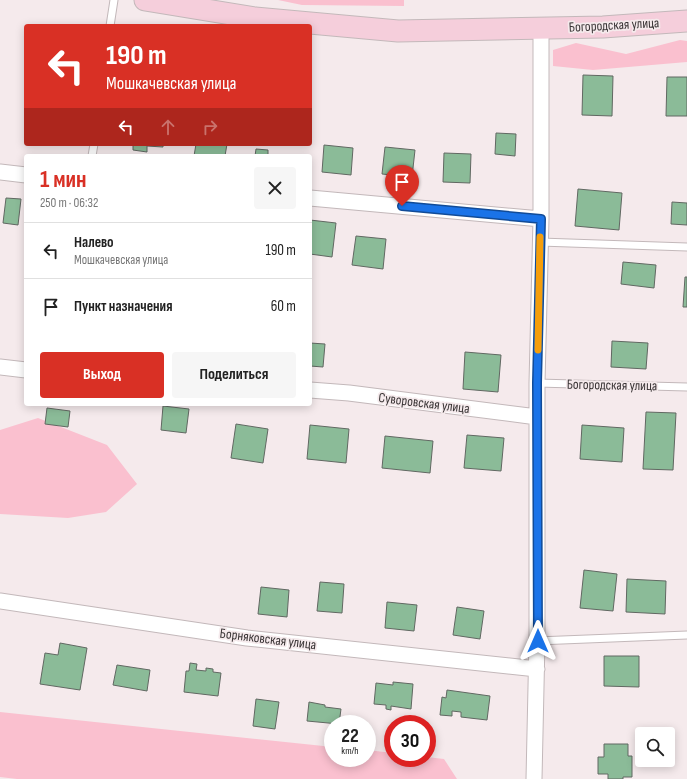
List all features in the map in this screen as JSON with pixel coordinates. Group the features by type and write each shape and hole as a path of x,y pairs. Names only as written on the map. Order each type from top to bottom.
{"street":[{"name":"Богородская улица","path":"145,0 255,18 398,31 603,27 687,21"},
{"path":"534,779 538,641 537,383 541,219 541,28"},
{"path":"0,172 24,175"},
{"path":"312,198 541,219"},
{"path":"0,366 24,370"},
{"name":"Суворовская улица","path":"312,390 349,393 537,417"},
{"name":"Борняковская улица","path":"0,601 248,638 537,669"}],"lane":[{"path":"110,24 114,0"},
{"path":"540,242 687,247"},
{"name":"Богородская улица","path":"537,383 687,387"},
{"path":"538,641 687,635"}],"shaded area":[{"path":"278,0 404,0 404,6 302,5"},
{"path":"680,40 687,41 687,62 593,70 553,66 553,50 576,43 626,54"},
{"path":"38,418 107,445 137,484 106,512 68,518 0,514 0,430"},
{"path":"0,712 324,746 324,767 376,767 376,751 384,752 384,767 436,767 436,758 444,759 457,779 17,779 0,777"}],"building":[{"path":"583,75 613,76 612,116 582,115"},
{"path":"667,77 687,77 687,116 666,116"},
{"path":"496,133 516,134 515,156 495,154"},
{"path":"324,145 353,148 351,175 322,172"},
{"path":"133,146 147,146 147,152 133,150"},
{"path":"196,146 227,146 225,154 194,154"},
{"path":"385,147 415,150 412,177 382,174"},
{"path":"256,149 268,150 268,154 255,154"},
{"path":"444,153 471,154 470,183 443,182"},
{"path":"578,189 622,193 619,230 575,226"},
{"path":"6,198 21,199 18,225 3,223"},
{"path":"672,202 687,203 687,225 671,224"},
{"path":"312,220 336,223 332,257 312,254"},
{"path":"356,236 386,239 383,269 352,265"},
{"path":"623,262 656,265 654,288 621,284"},
{"path":"685,277 687,277 687,307 683,307"},
{"path":"612,341 648,343 646,369 611,367"},
{"path":"312,343 325,344 323,367 312,366"},
{"path":"465,352 501,355 498,392 463,389"},
{"path":"163,406 189,409 186,433 161,430"},
{"path":"47,408 70,411 68,427 45,424"},
{"path":"646,412 676,413 673,470 643,469"},
{"path":"236,424 268,429 263,463 231,458"},
{"path":"310,425 349,429 346,463 307,459"},
{"path":"582,425 624,428 622,462 580,459"},
{"path":"467,435 504,438 501,471 464,468"},
{"path":"385,436 433,441 430,473 382,468"},
{"path":"584,570 617,574 613,611 580,608"},
{"path":"627,579 666,581 665,614 626,612"},
{"path":"320,582 344,584 342,613 317,611"},
{"path":"261,587 289,590 287,617 258,614"},
{"path":"387,602 417,605 414,631 385,628"},
{"path":"457,607 484,611 480,639 453,635"},
{"path":"60,643 87,648 80,690 40,684 45,653 58,655"},
{"path":"604,656 639,656 639,687 604,686"},
{"path":"190,663 197,664 196,670 206,671 206,668 213,669 213,672 221,673 218,696 184,692 186,671 189,671"},
{"path":"117,665 150,670 147,691 113,685"},
{"path":"393,682 413,684 411,709 391,706 391,710 386,709 386,705 374,704 376,683 393,685"},
{"path":"447,690 490,696 487,720 461,717 461,712 452,711 452,716 440,715 442,697 446,698"},
{"path":"256,699 279,702 275,729 253,726"},
{"path":"309,702 325,705 325,707 341,709 340,715 324,715 324,723 307,721"},
{"path":"604,744 628,744 628,756 632,756 632,777 623,777 623,779 608,779 608,774 598,774 598,757 604,757"}],"slow traffic":[{"path":"538,350 540,237"}],"route":[{"path":"402,206 541,219 537,383 538,641"}]}
